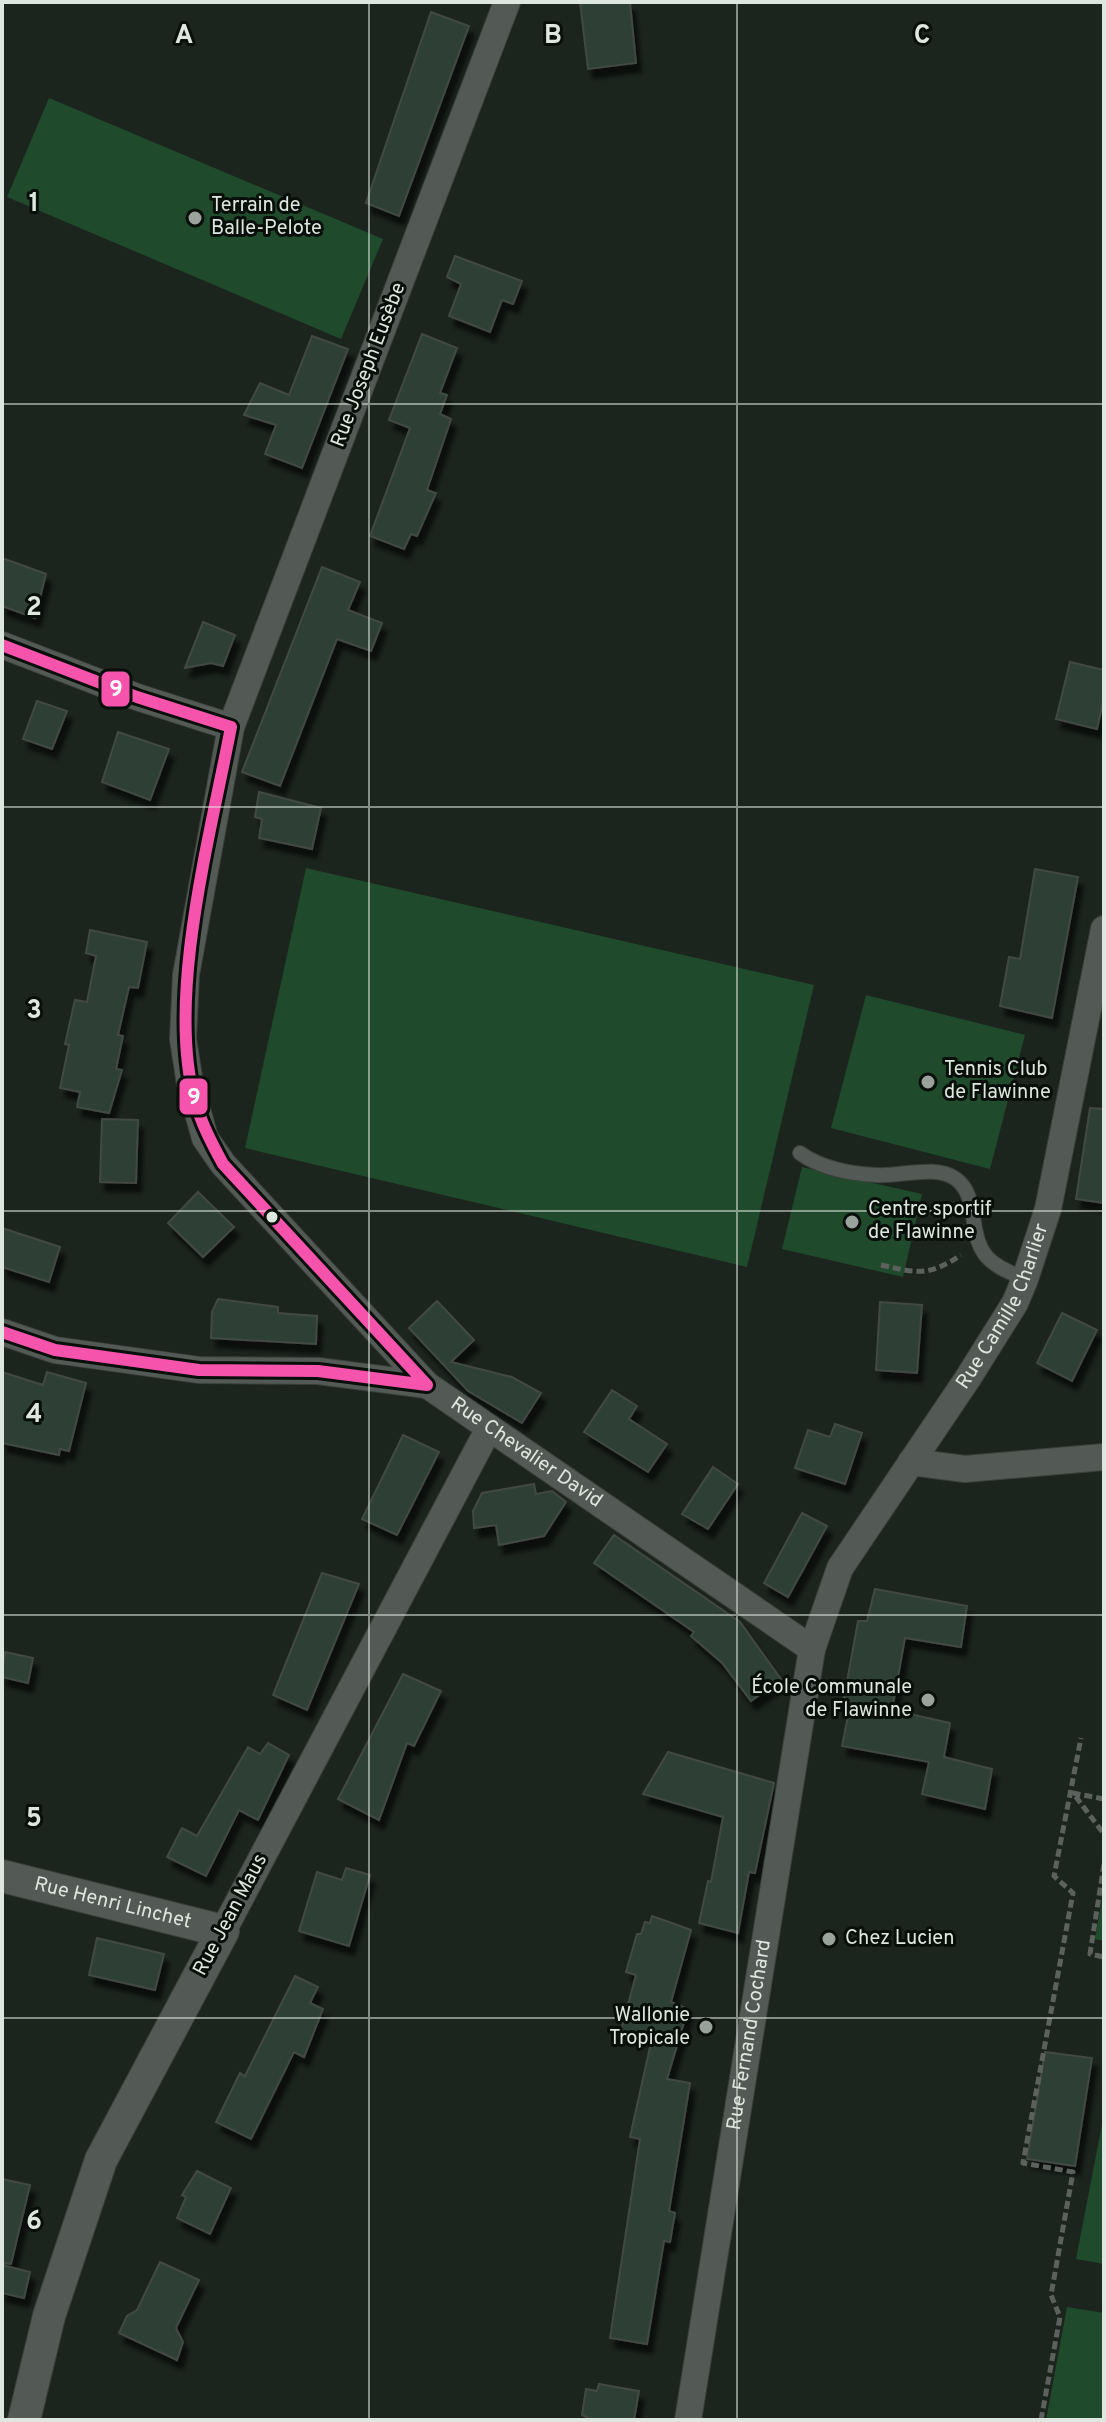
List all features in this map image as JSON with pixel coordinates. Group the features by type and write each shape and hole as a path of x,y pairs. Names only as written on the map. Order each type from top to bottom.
{"street":[{"name":"Rue Joseph Eusèbe","path":"231,727 507,2"},
{"path":"2,645 137,697 231,727"},
{"name":"Rue Chevalier David","path":"231,727 186,975 183,1039 190,1084 205,1138 223,1164 427,1385 488,1430 812,1649"},
{"name":"Rue Camille Charlier","path":"812,1649 840,1568 976,1365 1015,1303 1025,1279 1048,1209 1104,929"},
{"path":"2,1332 55,1350 199,1370 318,1371 427,1385"},
{"name":"Rue Jean Maus","path":"24,2420 49,2316 101,2160 488,1430"},
{"path":"911,1462 965,1469 1104,1457"},
{"name":"Rue Fernand Cochard","path":"688,2420 812,1649"},
{"name":"Rue Henri Linchet","path":"2,1876 223,1931"}],"lane":[{"path":"800,1153 814,1163 874,1175 942,1173 956,1179 970,1196 977,1243 998,1266 1025,1279"}],"path":[{"path":"881,1265 922,1274 936,1270 977,1243"},
{"path":"1041,2420 1060,2317 1051,2295 1073,2172 1023,2163 1073,1893 1054,1876 1073,1793 1081,1738"},
{"path":"1073,1793 1104,1799"},
{"path":"1073,1793 1104,1834"},
{"path":"1104,1864 1090,1954 1104,1957"}],"green space":[{"name":"Terrain de Balle-Pelote","path":"49,98 383,239 341,339 7,197"},
{"path":"306,868 814,985 747,1267 245,1148"},
{"name":"Tennis Club de Flawinne","path":"866,995 1025,1035 990,1169 831,1128"},
{"name":"Centre sportif de Flawinne","path":"802,1167 922,1194 903,1277 782,1249"},
{"path":"1104,1888 1104,1941 1095,1939"},
{"path":"1104,2114 1104,2264 1076,2259"},
{"path":"1067,2307 1104,2313 1104,2420 1046,2420"}],"building":[{"path":"580,2 630,2 636,63 588,69"},
{"path":"431,12 469,26 399,216 366,203"},
{"path":"455,256 522,281 513,304 502,300 490,332 449,316 461,284 447,277"},
{"path":"422,334 457,348 440,393 447,395 440,414 451,419 427,490 436,493 417,536 411,534 404,549 370,536 410,428 389,420"},
{"path":"312,336 348,349 302,468 265,454 276,425 244,415 260,383 289,395"},
{"path":"2,558 46,574 35,618 2,606"},
{"path":"322,567 360,582 348,610 382,623 371,651 337,639 280,786 242,772"},
{"path":"203,622 235,635 223,666 211,663 185,668"},
{"path":"1070,662 1104,670 1104,698 1097,729 1056,719"},
{"path":"37,701 67,711 52,749 23,739"},
{"path":"118,732 169,749 150,800 102,782"},
{"path":"259,792 321,808 312,849 259,838 262,819 255,817"},
{"path":"1035,869 1078,877 1052,1018 1000,1006 1009,957 1020,959"},
{"path":"90,930 147,942 138,988 129,987 118,1035 123,1036 116,1069 122,1070 109,1113 77,1107 80,1092 60,1088 69,1045 65,1044 75,1000 87,1002 96,956 86,953"},
{"path":"1090,1108 1104,1109 1104,1203 1076,1199"},
{"path":"102,1119 138,1120 136,1183 100,1182"},
{"path":"198,1192 234,1227 203,1257 168,1223"},
{"path":"2,1228 60,1247 49,1282 2,1267"},
{"path":"218,1299 278,1307 278,1313 317,1316 316,1344 211,1338 212,1312"},
{"path":"437,1301 474,1340 451,1362 512,1377 541,1393 522,1423 468,1391 409,1328"},
{"path":"880,1302 922,1305 917,1373 876,1370"},
{"path":"1062,1313 1097,1330 1072,1381 1037,1363"},
{"path":"2,1372 43,1385 47,1372 86,1383 69,1451 60,1449 59,1455 2,1443"},
{"path":"612,1390 637,1406 629,1419 667,1444 648,1472 584,1432"},
{"path":"835,1424 862,1433 845,1484 795,1468 808,1430 830,1437"},
{"path":"403,1435 439,1452 397,1535 362,1519"},
{"path":"713,1467 738,1484 708,1529 682,1514"},
{"path":"534,1484 536,1494 552,1491 566,1502 544,1536 499,1545 496,1525 474,1528 473,1511 482,1493"},
{"path":"802,1513 827,1526 788,1597 764,1583"},
{"path":"614,1535 740,1622 781,1679 751,1701 722,1663 691,1636 694,1632 594,1563"},
{"path":"322,1573 359,1584 307,1710 273,1695"},
{"path":"875,1589 967,1606 961,1647 905,1638 892,1710 950,1723 944,1757 992,1769 985,1809 922,1794 929,1762 842,1746 849,1711 842,1709 858,1621 867,1621"},
{"path":"5,1652 33,1658 28,1683 2,1677"},
{"path":"403,1674 441,1691 414,1746 407,1743 379,1820 338,1799"},
{"path":"268,1743 289,1755 258,1820 239,1810 206,1876 167,1857 182,1828 197,1836 248,1747 260,1754"},
{"path":"668,1752 774,1783 755,1873 749,1872 738,1933 699,1923 708,1881 711,1882 723,1817 643,1794"},
{"path":"346,1868 370,1875 349,1946 299,1931 317,1872 342,1880"},
{"path":"652,1916 691,1930 671,2002 688,2009 667,2079 690,2083 669,2211 675,2213 670,2242 664,2241 647,2344 610,2338 640,2139 630,2137 652,2038 621,2030 636,1975 626,1972 637,1934 641,1934 645,1922 650,1923"},
{"path":"97,1938 164,1954 155,1990 89,1975"},
{"path":"295,1976 318,1987 310,2003 323,2009 304,2057 294,2052 251,2139 216,2122 240,2073 245,2076"},
{"path":"1045,2052 1092,2058 1075,2166 1027,2159"},
{"path":"197,2171 231,2188 210,2234 177,2218 186,2197 182,2195"},
{"path":"2,2179 30,2185 11,2264 2,2263"},
{"path":"160,2262 199,2280 176,2328 183,2342 177,2360 119,2333 127,2316 137,2310"},
{"path":"2,2265 30,2272 24,2298 2,2293"},
{"path":"599,2384 639,2391 634,2420 592,2420 582,2415 586,2389 597,2391"}],"transit line":[{"name":"9","path":"2,645 137,697 231,727"},
{"name":"9","path":"231,727 203,863 189,962 187,1056 196,1106 223,1164 427,1385"},
{"name":"9","path":"2,1332 55,1350 199,1370 318,1371 427,1385"}],"place":[{"name":"Terrain de Balle-Pelote","path":"195,218"},
{"name":"Tennis Club de Flawinne","path":"928,1082"},
{"name":"Centre sportif de Flawinne","path":"852,1222"},
{"name":"École Communale de Flawinne","path":"928,1700"},
{"name":"Chez Lucien","path":"829,1939"},
{"name":"Wallonie Tropicale","path":"706,2027"}]}
